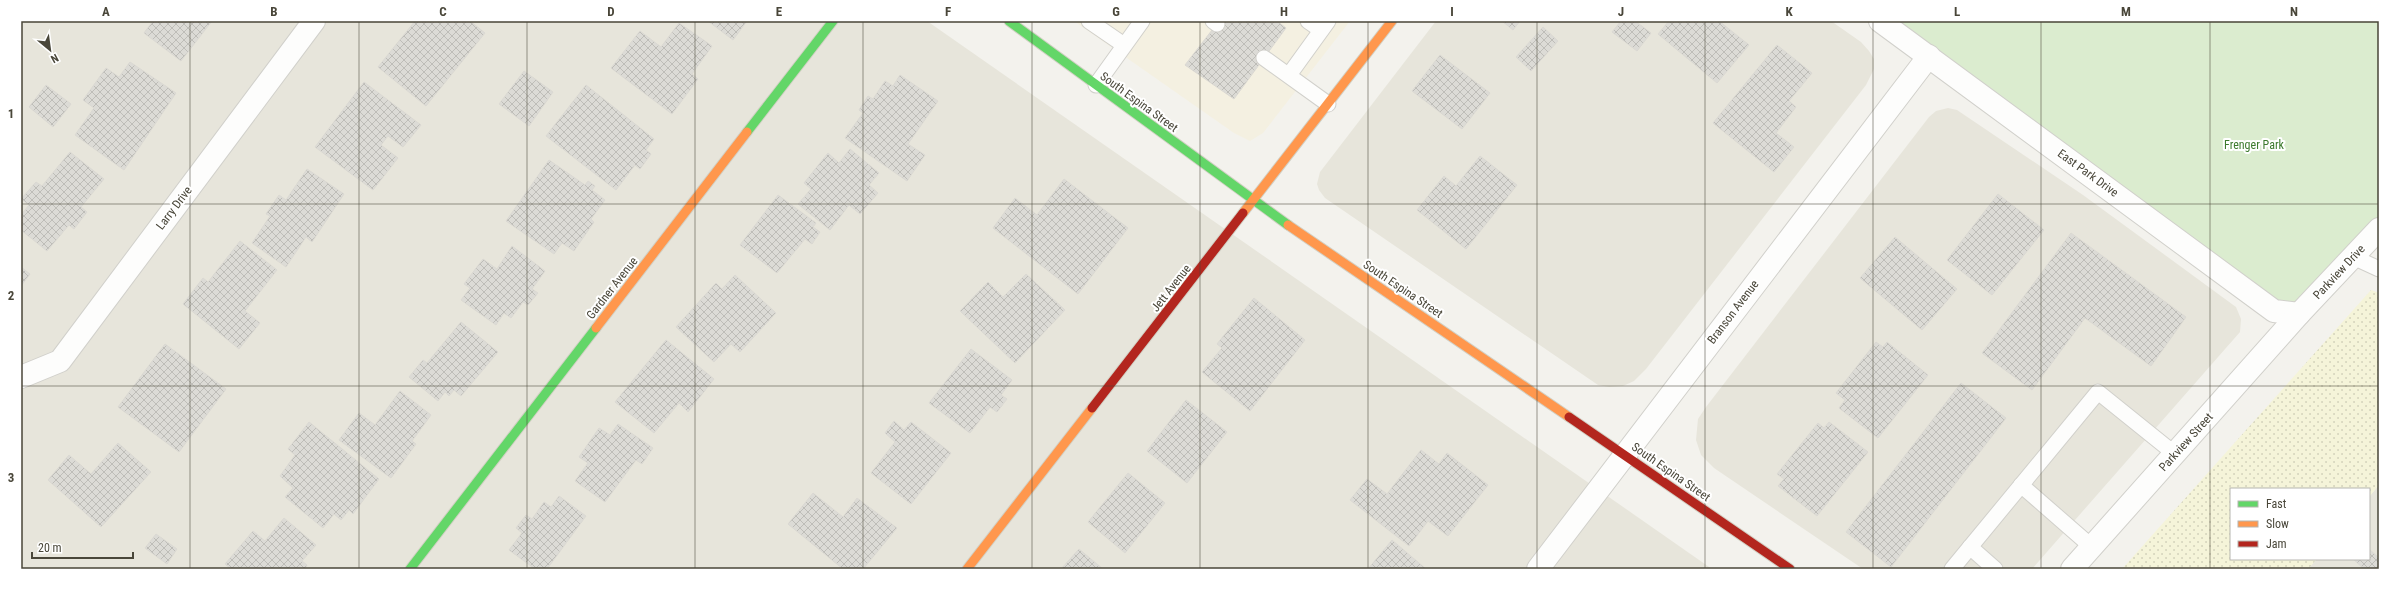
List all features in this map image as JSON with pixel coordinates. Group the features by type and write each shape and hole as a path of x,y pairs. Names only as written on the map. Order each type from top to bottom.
{"street":[{"name":"Larry Drive","path":"21,377 60,361 314,21"},
{"name":"Gardner Avenue","path":"410,569 832,21"},
{"name":"Jett Avenue","path":"967,569 1254,201 1392,21"},
{"name":"East Park Drive","path":"1880,21 2274,310 2299,314"},
{"name":"South Espina Street","path":"1017,23 1096,85 1254,201 1790,569"},
{"name":"Branson Avenue","path":"1538,569 1624,454 1929,56"},
{"name":"Parkview Drive","path":"2299,314 2379,229"},
{"name":"Parkview Street","path":"2072,569 2299,314"}],"lane":[{"path":"1089,21 1124,46"},
{"path":"1096,85 1142,21"},
{"path":"1288,75 1325,26 1308,21"},
{"path":"1264,58 1328,104"},
{"path":"2353,257 2379,269"},
{"path":"1952,569 2098,392 2175,454"},
{"path":"2021,485 2092,547"},
{"path":"1970,547 1994,569"}],"shaded area":[{"path":"21,21 927,21 1712,569 21,569"},
{"path":"1074,21 1350,21 1263,133 1250,141 1234,133"},
{"path":"1436,21 1831,21 1861,42 1874,59 1874,69 1866,85 1646,369 1634,381 1623,386 1609,387 1598,385 1325,198 1319,190 1317,184 1320,172"},
{"path":"1948,108 1957,110 2083,195 2236,307 2241,319 2240,332 2032,569 1863,569 1714,468 1701,455 1696,440 1698,419 1929,117 1936,111"},
{"path":"2379,485 2379,569 2308,569 2316,560 2370,560 2370,496"}],"sand":[{"path":"2371,290 2379,293 2379,485 2370,496 2370,488 2230,488 2230,560 2316,560 2308,569 2122,569"}],"green space":[{"name":"Frenger Park","path":"1866,21 2379,21 2379,229 2299,314 2274,311"}],"building":[{"path":"153,21 212,21 181,61 144,33"},
{"path":"415,21 470,21 485,33 426,106 378,67"},
{"path":"708,21 747,21 733,40"},
{"path":"1219,21 1277,21 1286,28 1234,99 1185,65"},
{"path":"1502,21 1520,21 1513,30"},
{"path":"1621,21 1635,21 1651,33 1637,51 1612,32"},
{"path":"1669,21 1719,21 1749,45 1717,83 1658,34"},
{"path":"679,23 712,46 692,74 698,79 672,114 611,68 640,31 661,47"},
{"path":"1543,27 1558,41 1531,71 1516,57"},
{"path":"1777,45 1812,73 1789,101 1796,107 1776,133 1794,147 1774,172 1713,123"},
{"path":"1440,55 1490,93 1462,129 1412,91"},
{"path":"130,62 176,93 124,170 75,135 94,108 83,100 106,68 119,77"},
{"path":"524,71 553,92 529,126 499,104"},
{"path":"900,75 938,101 908,144 925,155 907,181 845,138 863,113 859,110 868,96 873,99 885,81 893,86"},
{"path":"364,82 421,125 403,147 388,136 381,145 398,158 373,190 315,147"},
{"path":"46,85 71,104 53,127 29,107"},
{"path":"586,85 654,139 646,150 651,154 640,169 635,165 616,190 546,136"},
{"path":"850,149 879,173 869,185 878,193 860,214 849,205 830,230 798,204 811,189 804,183 828,153 839,163"},
{"path":"70,152 104,179 81,207 87,212 74,229 69,225 47,251 21,230 21,215 29,205 21,199 36,182 42,186"},
{"path":"1480,156 1517,185 1466,249 1417,210 1444,176 1456,186"},
{"path":"549,160 585,185 588,181 595,186 592,190 605,200 591,219 594,222 574,251 562,243 554,254 506,221"},
{"path":"307,169 344,194 312,242 306,237 286,267 252,243 270,216 266,214 279,195 286,200"},
{"path":"1064,179 1128,228 1078,294 993,228 1015,198 1037,215"},
{"path":"1998,194 2044,230 1992,295 1947,260"},
{"path":"778,195 816,223 813,227 820,232 812,244 805,239 777,273 740,245"},
{"path":"2071,233 2186,317 2151,366 2085,318 2032,390 1982,353"},
{"path":"1895,237 1957,289 1922,330 1860,278"},
{"path":"240,241 277,270 245,311 260,323 239,349 183,304 203,278 208,282"},
{"path":"512,246 545,271 532,289 538,293 528,305 523,302 511,318 504,313 496,325 461,300 470,288 464,284 483,259 497,269"},
{"path":"21,267 30,274 21,286"},
{"path":"1026,274 1065,310 1015,363 960,311 988,282 1003,297"},
{"path":"735,275 776,313 740,352 731,344 714,362 676,327 716,283 722,289"},
{"path":"1254,298 1305,340 1250,411 1202,372 1222,348 1217,344"},
{"path":"461,322 498,352 461,396 454,390 449,396 445,392 438,401 409,377 423,360 427,363"},
{"path":"666,340 714,379 688,412 679,403 654,433 615,402"},
{"path":"1876,342 1883,347 1887,342 1928,375 1878,438 1839,408 1845,400 1836,393"},
{"path":"165,344 226,389 179,452 118,407"},
{"path":"971,349 1012,380 1001,395 1007,399 997,412 990,407 970,433 929,403"},
{"path":"1961,383 2006,418 1891,567 1846,532"},
{"path":"400,391 431,415 412,441 416,444 391,478 339,440 359,413 375,425"},
{"path":"1186,400 1227,432 1187,483 1147,451"},
{"path":"894,421 904,430 911,422 951,453 911,504 871,473 895,442 885,433"},
{"path":"309,422 379,479 353,514 349,510 341,520 334,514 323,528 285,497 293,488 280,476 295,455 288,449"},
{"path":"1829,422 1868,452 1817,516 1778,486 1784,479 1777,474 1818,423 1824,428"},
{"path":"618,424 653,448 642,464 636,460 605,502 575,481 588,463 579,457 599,428 610,435"},
{"path":"118,443 151,472 101,527 48,480 69,455 91,474"},
{"path":"1421,450 1439,464 1447,453 1488,485 1448,536 1428,521 1409,546 1350,500 1367,479 1387,494"},
{"path":"1128,473 1165,503 1125,553 1088,522"},
{"path":"813,493 843,517 857,498 897,528 863,569 843,569 788,524"},
{"path":"559,496 586,516 547,569 535,569 509,550 522,533 516,528 526,515 532,519 544,502 551,507"},
{"path":"284,518 316,545 302,561 307,565 305,569 231,569 225,564 253,531 265,541"},
{"path":"156,534 177,549 167,564 145,548"},
{"path":"1392,540 1426,569 1368,569"},
{"path":"1079,549 1103,569 1061,569"},
{"path":"2370,550 2379,558 2379,569 2364,569 2354,560 2370,560"}],"traffic: fast":[{"path":"747,132 833,21"},
{"path":"1009,21 1288,225"},
{"path":"410,569 596,328"}],"traffic: slow":[{"path":"1243,213 1392,21"},
{"path":"596,328 747,132"},
{"path":"1288,225 1569,417"},
{"path":"967,569 1092,408"}],"traffic: jam":[{"path":"1092,408 1243,213"},
{"path":"1569,417 1790,569"}]}
